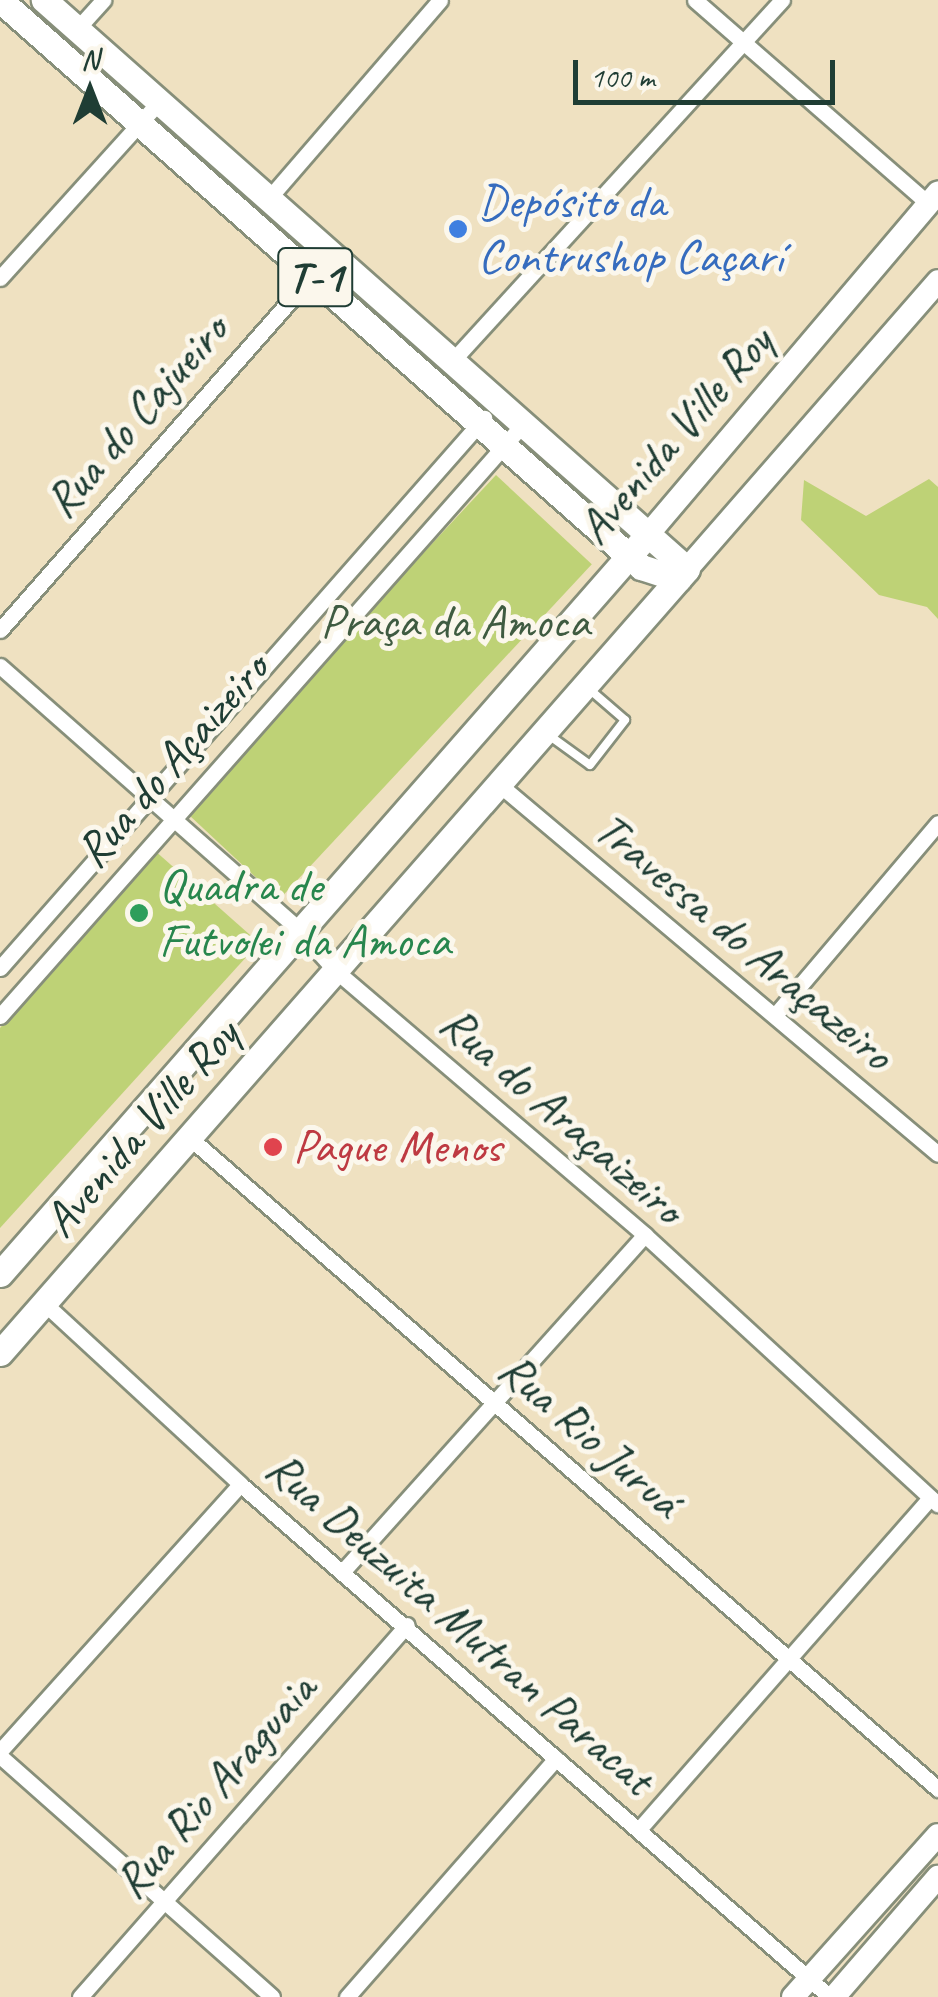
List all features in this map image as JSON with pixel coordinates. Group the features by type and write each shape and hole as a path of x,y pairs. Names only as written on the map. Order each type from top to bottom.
{"main road":[{"name":"T-1","path":"0,0 631,552"},
{"name":"T-1","path":"44,0 651,531"},
{"name":"Avenida Ville Roy","path":"0,1274 298,929 651,531 933,198"},
{"name":"Avenida Ville Roy","path":"0,1353 501,786 938,281"},
{"path":"651,531 683,574"},
{"path":"631,552 641,567 683,574"},
{"path":"792,1997 938,1835"},
{"path":"832,1997 938,1876"}],"street":[{"path":"78,28 104,0"},
{"path":"270,197 440,0"},
{"path":"695,0 933,198"},
{"path":"455,358 782,0"},
{"path":"0,278 137,119 158,102"},
{"name":"Rua do Cajueiro","path":"0,630 310,272 331,254"},
{"name":"Rua do Açaizeiro","path":"0,968 482,420 503,403"},
{"name":"Rua do Açaizeiro","path":"0,1016 502,440 524,422"},
{"name":"Rua do Araçaizeiro","path":"0,666 298,929 336,970 645,1236 934,1501"},
{"name":"Travessa do Araçazeiro","path":"501,786 938,1154"},
{"path":"776,1014 938,824"},
{"name":"Rua Rio Juruá","path":"190,1138 938,1790"},
{"path":"344,1570 645,1236"},
{"name":"Rua Deuzuita Mutran Paracat","path":"43,1302 240,1484 344,1570 556,1758 642,1827 832,1997"},
{"path":"240,1484 0,1754 272,1997"},
{"path":"642,1827 934,1501"},
{"name":"Rua Rio Araguaia","path":"80,1997 407,1625"},
{"path":"347,1997 556,1758"}],"lane":[{"path":"546,734 590,765 625,720 586,687"}],"green space":[{"name":"Praça da Amoca","path":"496,475 592,564 279,899 184,810"},
{"path":"929,479 938,487 938,619 927,607 879,595 801,520 804,480 866,516"},
{"path":"153,849 259,943 0,1228 0,1028"}],"place":[{"name":"Depósito da Contrushop Caçarí","path":"458,229"},
{"name":"Quadra de Futvolei da Amoca","path":"139,913"},
{"name":"Pague Menos","path":"273,1147"}]}
